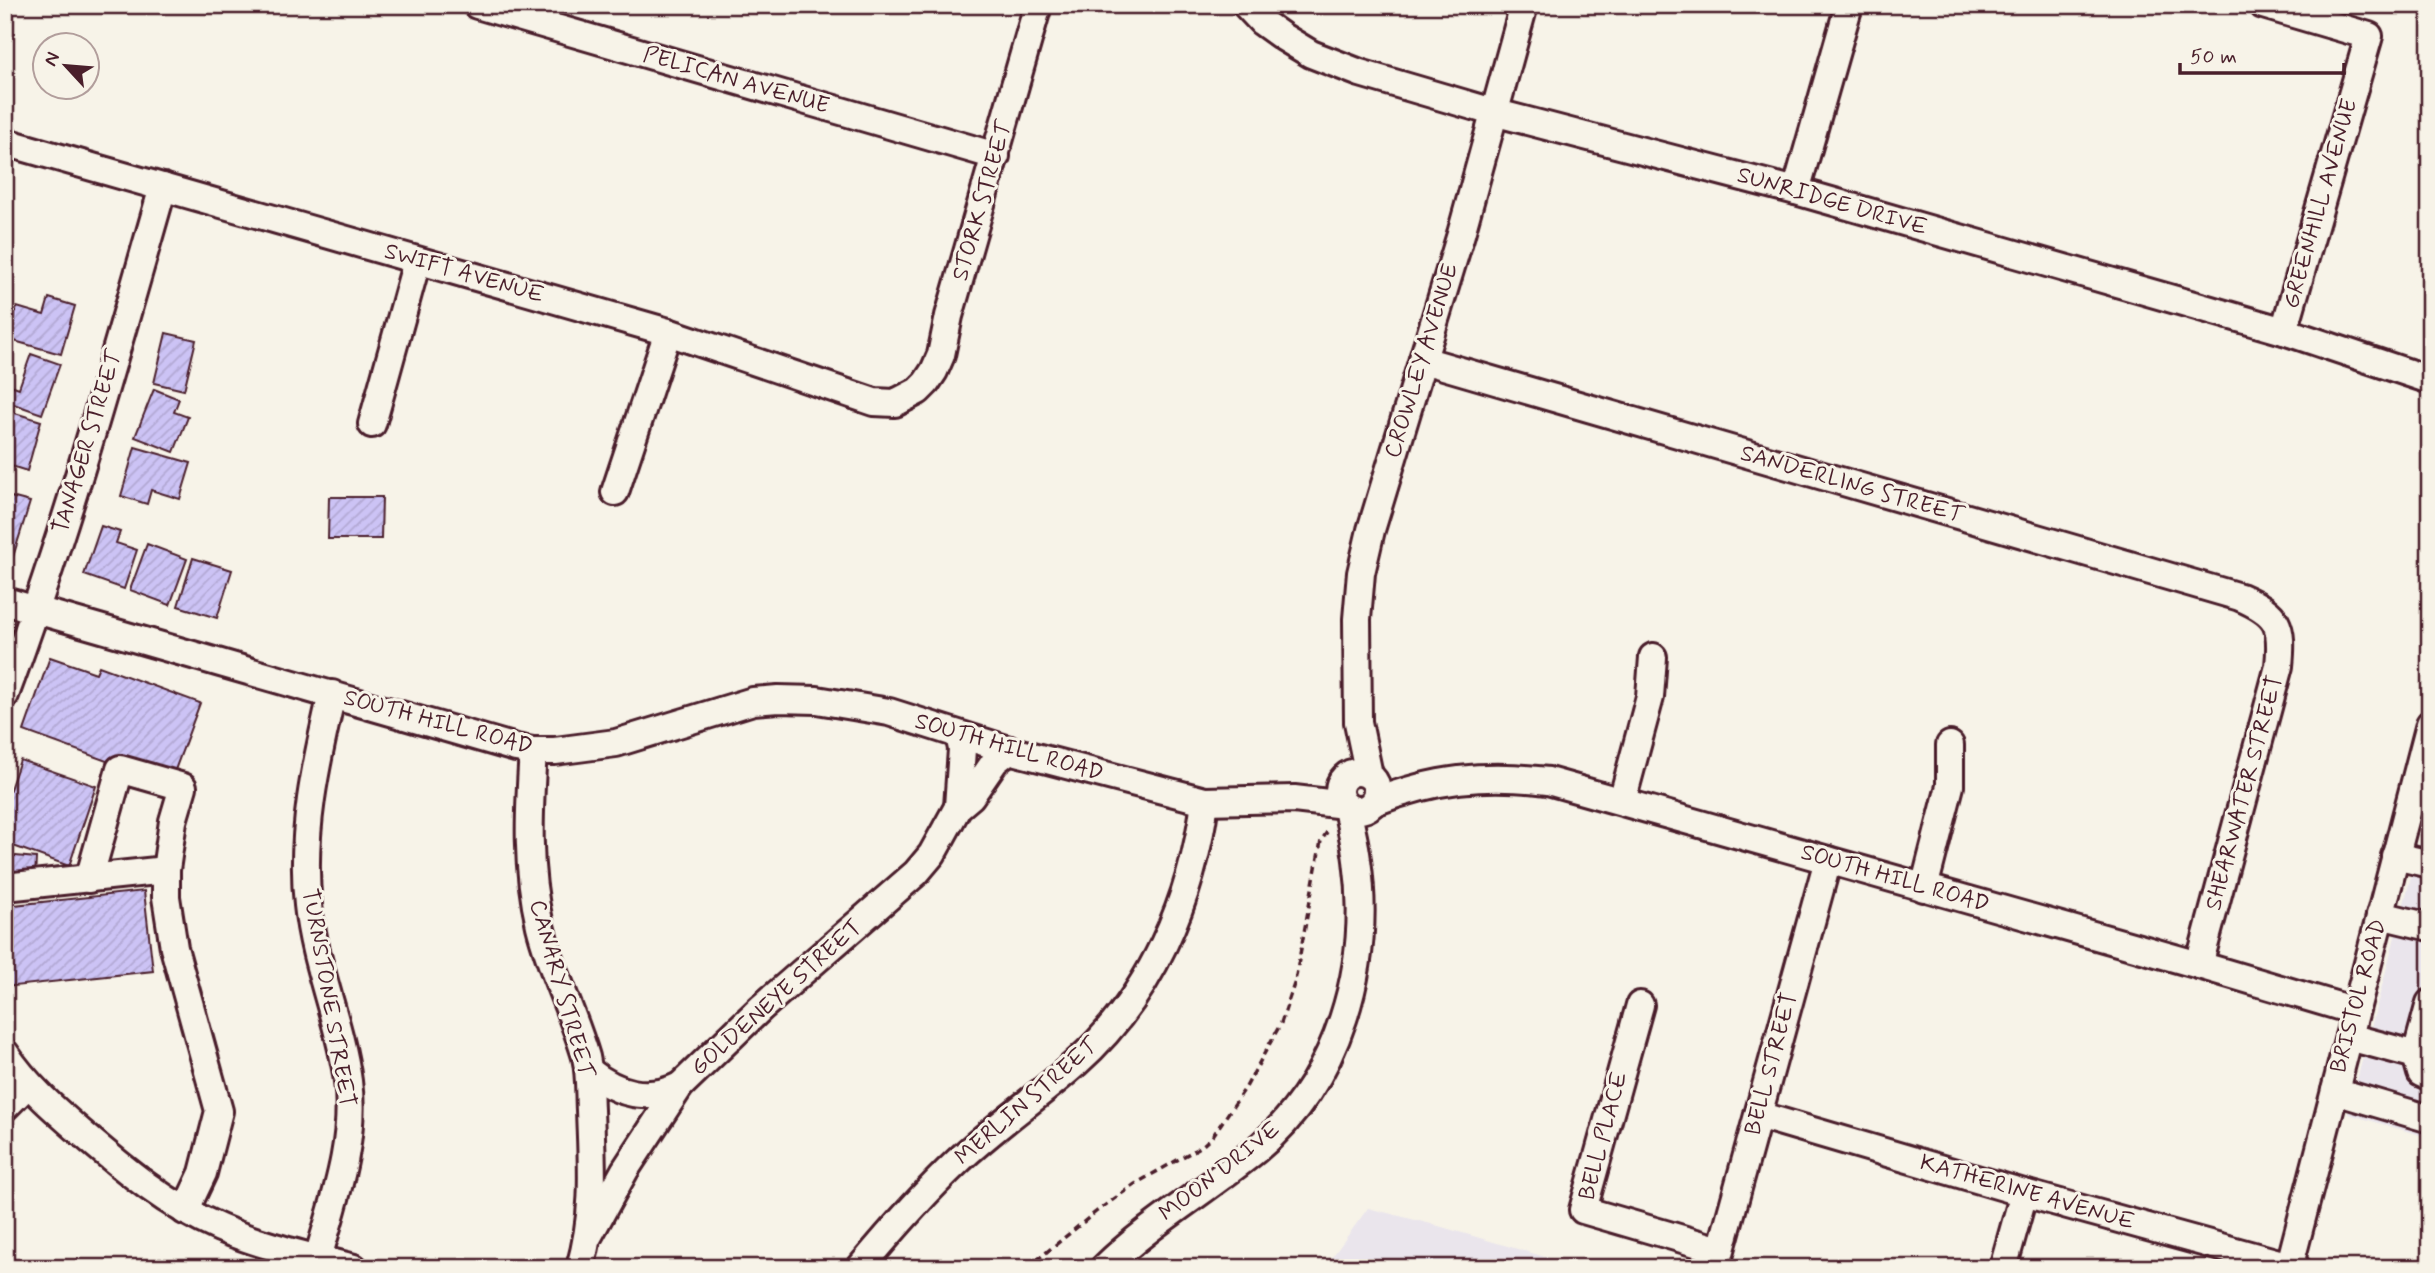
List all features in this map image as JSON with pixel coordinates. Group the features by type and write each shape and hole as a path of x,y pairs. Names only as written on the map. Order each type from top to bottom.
{"street":[{"name":"PELICAN AVENUE","path":"477,5 996,156"},
{"name":"STORK STREET","path":"918,391 934,371 941,355 949,316 1038,5"},
{"name":"SUNRIDGE DRIVE","path":"1245,5 1262,22 1311,54 1360,73 1493,112 1796,191 2284,331 2430,380"},
{"name":"CROWLEY AVENUE","path":"1358,791 1357,620 1361,573 1371,530 1461,234 1524,5"},
{"path":"1796,191 1849,5"},
{"name":"GREENHILL AVENUE","path":"2263,5 2369,36 2284,331"},
{"name":"SWIFT AVENUE","path":"5,142 668,332 821,383 865,401 895,403 918,391"},
{"name":"TANAGER STREET","path":"5,695 36,610 76,485 163,187"},
{"path":"372,424 417,261"},
{"path":"615,492 668,332"},
{"name":"SANDERLING STREET","path":"1423,360 2240,597 2266,610 2276,620"},
{"name":"SOUTH HILL ROAD","path":"5,601 533,751 577,749 616,743 753,701 817,700 880,710 1009,750 1205,800 1294,799 1483,777 1548,781 2199,965 2352,1024 2423,1066"},
{"name":"SHEARWATER STREET","path":"2199,965 2279,666 2280,637 2276,620"},
{"path":"1622,801 1650,697 1653,657"},
{"name":"TURNSTONE STREET","path":"318,1258 344,1162 350,1120 348,1081 316,953 308,904 306,853 309,808 331,694"},
{"name":"BRISTOL ROAD","path":"2292,1267 2395,856 2422,784 2430,724"},
{"name":"GOLDENEYE STREET","path":"958,734 962,749 958,807"},
{"path":"1924,888 1950,786 1950,745"},
{"name":"GOLDENEYE STREET","path":"589,1237 625,1170 680,1086 752,1016 916,873 932,855 958,807 971,796 995,761 1009,750"},
{"name":"CANARY STREET","path":"533,751 528,839 536,907 554,974 590,1071 593,1198 589,1237 580,1268"},
{"path":"89,879 120,769 183,787 169,842 166,897 174,948 219,1111 203,1173 185,1211"},
{"name":"MOON DRIVE","path":"1104,1268 1129,1243 1256,1149 1286,1119 1324,1065 1340,1031 1357,955 1360,920 1358,791"},
{"name":"MERLIN STREET","path":"860,1268 901,1219 957,1162 1077,1063 1107,1032 1133,998 1157,960 1191,873 1205,800"},
{"path":"2395,856 2430,864"},
{"name":"BELL STREET","path":"1718,1259 1828,860"},
{"path":"5,887 166,870"},
{"path":"2380,915 2430,927"},
{"path":"2423,1066 2430,1003"},
{"name":"BELL PLACE","path":"1640,1004 1583,1210 1718,1259"},
{"path":"5,1053 28,1084 98,1147 185,1211 221,1229 354,1268"},
{"path":"590,1071 611,1086 652,1096 667,1093 680,1086"},
{"path":"5,1107 28,1084"},
{"path":"2335,1091 2430,1119"},
{"name":"KATHERINE AVENUE","path":"1758,1115 2024,1193 2292,1267"},
{"path":"2003,1268 2024,1193"}],"path":[{"path":"1027,1268 1044,1252 1135,1184 1202,1146 1212,1137 1246,1087 1281,1023 1298,970 1321,841 1328,830"},
{"path":"1202,1146 1210,1155"}],"shaded area":[{"path":"2430,805 2430,1138 2348,1114"},
{"path":"1368,1208 1435,1225 1583,1268 1324,1268"}],"building":[{"path":"49,298 75,306 61,354 7,339 17,307 44,315"},
{"path":"166,333 196,340 184,390 154,383"},
{"path":"31,354 60,364 42,414 5,401 5,383 19,388"},
{"path":"154,389 179,399 174,412 188,417 174,452 135,437"},
{"path":"5,410 41,421 27,471 5,464"},
{"path":"135,447 191,463 180,499 151,490 147,504 121,496"},
{"path":"11,497 30,502 12,560 5,558 5,502 9,503"},
{"path":"329,497 382,497 381,539 328,539"},
{"path":"101,526 120,532 116,543 137,550 124,589 84,575"},
{"path":"147,544 187,559 170,605 130,590"},
{"path":"193,558 232,570 217,618 178,606"},
{"path":"50,657 96,673 99,666 200,703 172,778 114,757 112,763 24,731"},
{"path":"20,760 96,786 69,866 5,843 5,804"},
{"path":"5,855 36,858 35,877 5,874"},
{"path":"144,891 153,971 5,987 5,906"}]}
